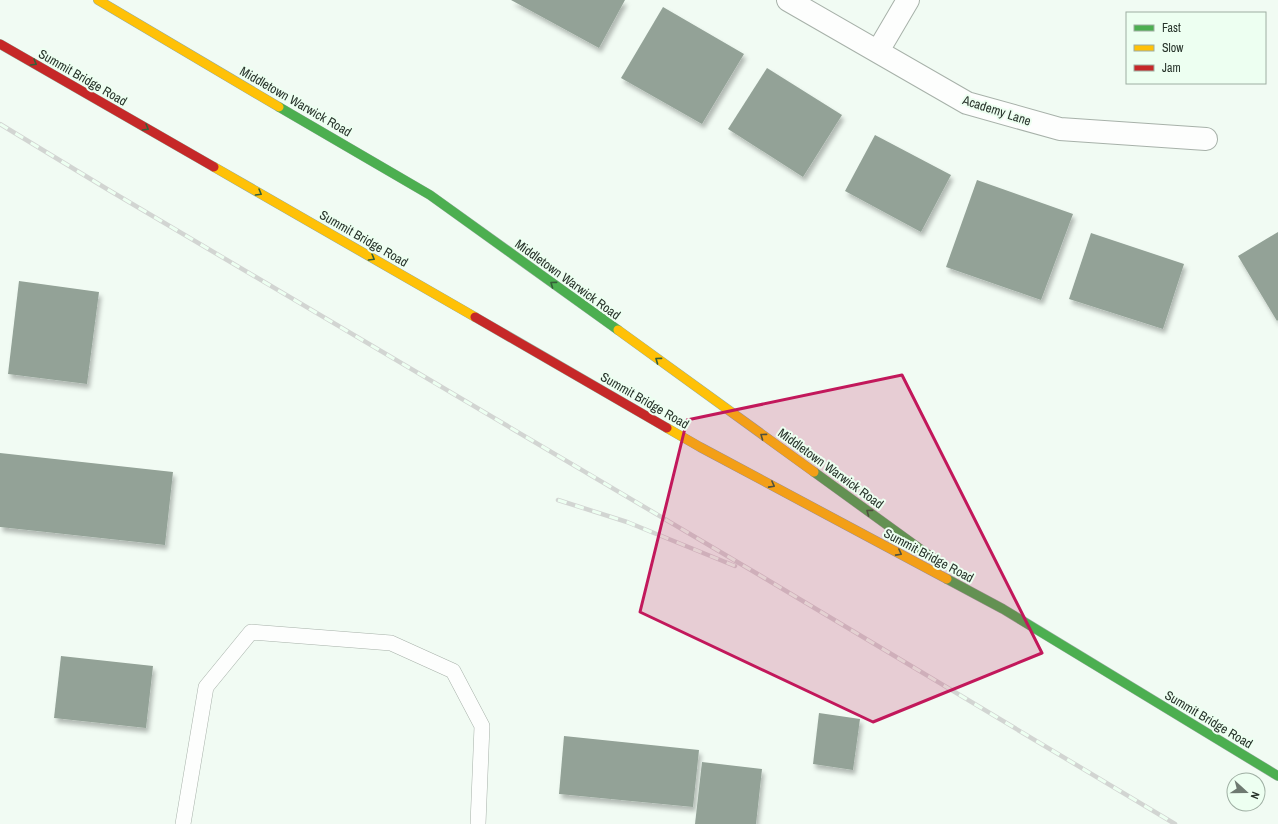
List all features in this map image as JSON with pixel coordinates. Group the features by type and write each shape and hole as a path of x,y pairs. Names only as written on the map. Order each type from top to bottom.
{"main road":[{"name":"Middletown Warwick Road","path":"98,0 430,195 938,562"},
{"path":"111,0 119,12"},
{"name":"Summit Bridge Road","path":"0,44 700,447 1003,609 1278,776"},
{"path":"951,571 1003,609"}],"street":[{"name":"Academy Lane","path":"788,0 967,103 1060,129 1206,139"},
{"path":"878,51 908,0"}],"lane":[{"path":"183,824 206,687 251,632 391,643 453,671 482,726 478,824"}],"highlighted area":[{"path":"902,375 1042,653 873,722 640,612 687,420"}],"building":[{"path":"511,0 625,0 599,48"},
{"path":"663,7 744,54 702,124 621,78"},
{"path":"767,68 842,115 803,177 728,129"},
{"path":"875,135 951,175 921,232 845,191"},
{"path":"977,180 1073,214 1041,300 946,267"},
{"path":"1278,232 1278,320 1277,321 1238,256"},
{"path":"1091,233 1184,264 1163,329 1069,299"},
{"path":"19,281 99,292 87,384 8,374"},
{"path":"0,453 173,472 165,545 0,527"},
{"path":"61,656 153,666 146,728 54,718"},
{"path":"819,713 860,719 853,770 813,764"},
{"path":"564,736 699,750 693,807 559,794"},
{"path":"702,762 762,769 756,824 695,824"}],"railway":[{"path":"0,124 1175,824"},
{"path":"558,500 627,522 735,566"}],"traffic: fast":[{"path":"279,107 430,195 618,330"},
{"path":"814,472 934,559"},
{"path":"947,579 1003,609 1278,776"}],"traffic: slow":[{"path":"98,0 279,107"},
{"path":"214,167 475,317"},
{"path":"618,330 814,472"},
{"path":"667,428 947,579"}],"traffic: jam":[{"path":"0,44 214,167"},
{"path":"475,317 667,428"}]}
